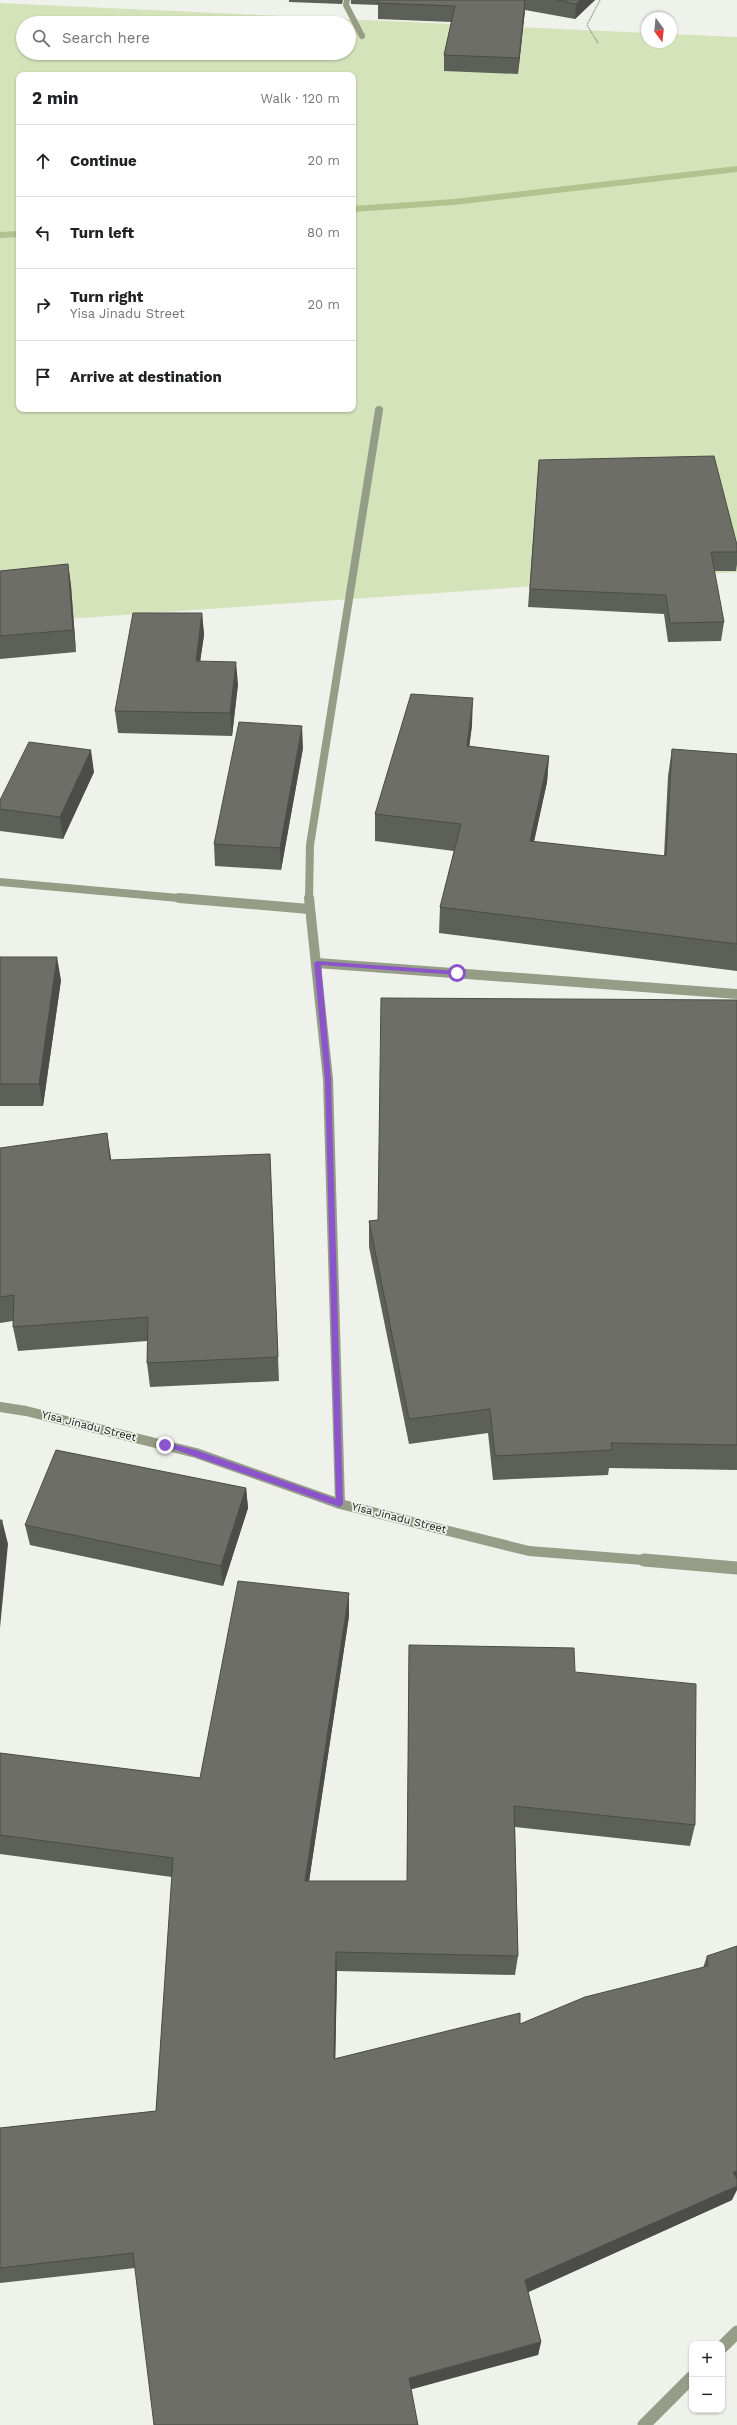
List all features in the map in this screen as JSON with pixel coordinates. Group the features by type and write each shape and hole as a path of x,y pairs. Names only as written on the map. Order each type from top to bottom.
{"street":[{"path":"347,0 346,5 352,16"},
{"path":"356,24 362,36"},
{"path":"340,1504 328,1079 317,963 309,909 310,845 379,410"},
{"path":"0,882 309,909"},
{"path":"317,963 737,994"},
{"name":"Yisa Jinadu Street","path":"0,1407 26,1411 196,1453 340,1504 529,1551 737,1568"},
{"path":"725,2344 737,2332"},
{"path":"644,2425 689,2380"}],"path":[{"path":"598,44 587,25 600,0"}],"green space":[{"path":"0,3 280,16 16,16 16,60 356,60 356,20 641,33 641,48 677,48 677,34 737,37 737,572 51,620 0,617"}],"building":[{"path":"378,0 525,0 519,58 444,55 455,6 378,3"},
{"path":"557,0 580,0 576,4"},
{"path":"714,456 737,545 737,552 711,552 724,622 670,623 666,595 530,589 539,460"},
{"path":"68,564 73,630 0,636 0,571"},
{"path":"133,613 202,613 196,661 236,662 230,713 115,711"},
{"path":"411,694 473,698 467,746 549,756 530,841 666,856 672,749 737,754 737,944 440,907 461,824 375,814"},
{"path":"239,722 302,726 280,848 214,844"},
{"path":"29,742 91,750 60,817 0,809 0,800"},
{"path":"0,957 57,957 39,1084 0,1084"},
{"path":"381,998 737,1000 737,1445 611,1443 612,1450 495,1456 490,1409 409,1419 369,1221 378,1220"},
{"path":"107,1133 110,1160 270,1154 278,1357 147,1363 148,1317 13,1327 14,1295 0,1297 0,1148"},
{"path":"56,1450 246,1488 221,1566 25,1525"},
{"path":"0,1520 2,1520 0,1538"},
{"path":"238,1581 349,1593 305,1881 407,1881 409,1645 574,1648 575,1672 696,1684 695,1825 514,1806 518,1956 336,1952 334,2059 520,2013 520,2024 585,1997 708,1966 707,1956 737,1946 737,2171 733,2172 737,2179 737,2186 525,2280 541,2342 409,2378 418,2425 154,2425 133,2253 0,2268 0,2128 156,2111 173,1858 0,1835 0,1753 200,1778"}],"waterway":[{"path":"356,209 454,202 737,169"},
{"path":"0,235 16,234"}],"route":[{"path":"165,1445 196,1453 340,1504 328,1079 317,963 457,973"}]}
